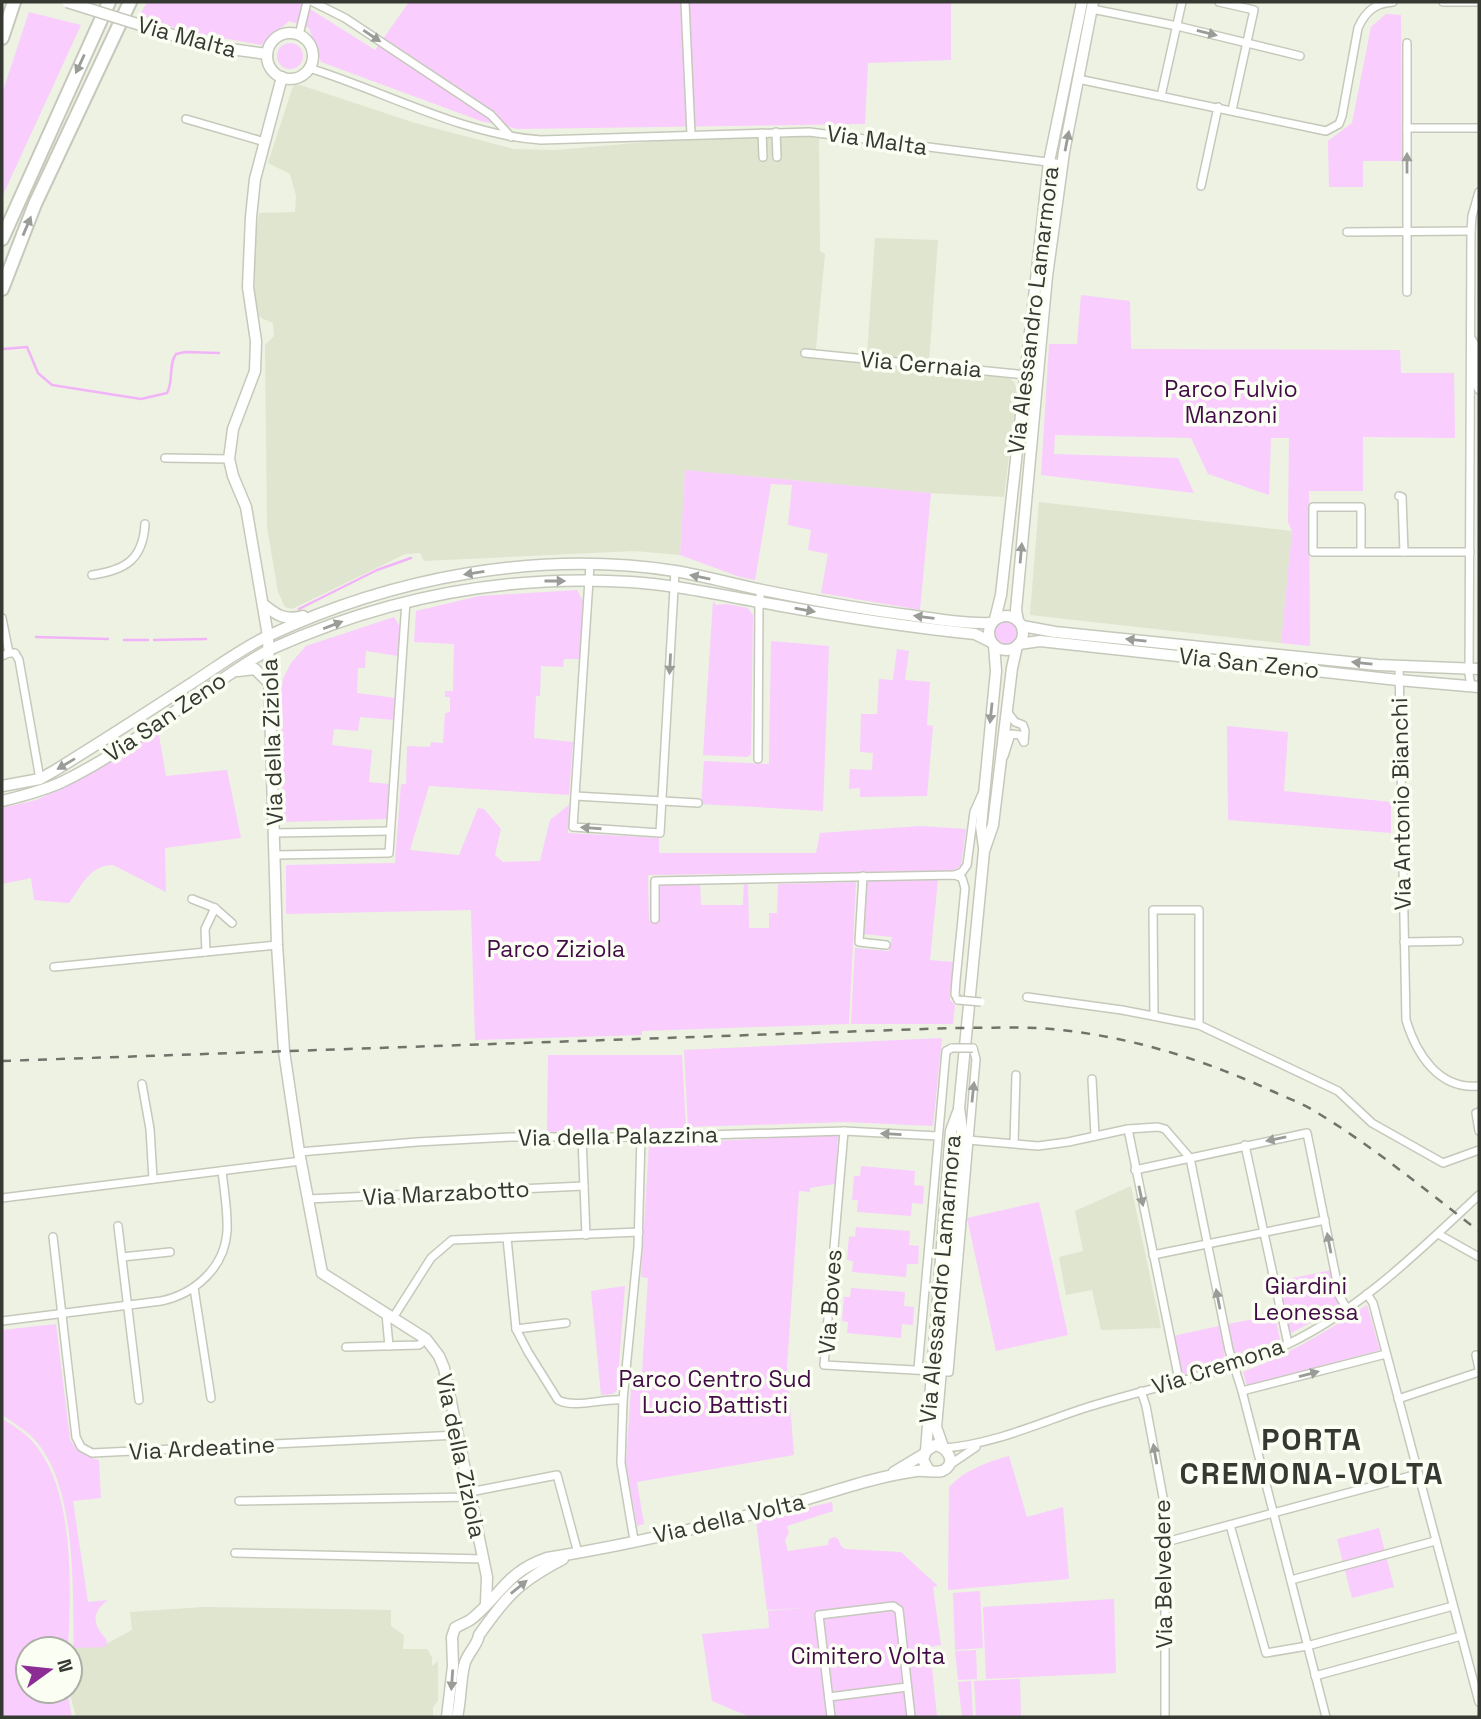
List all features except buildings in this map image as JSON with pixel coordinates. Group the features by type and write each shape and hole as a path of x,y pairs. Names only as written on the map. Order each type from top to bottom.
{"highway":[{"path":"2,38 14,2"},
{"path":"2,239 109,2"},
{"path":"2,289 51,170 130,2"}],"street":[{"name":"Via Malta","path":"67,2 209,46 267,54"},
{"path":"282,77 300,76 312,62 311,49 299,35 307,2"},
{"path":"313,2 345,18 491,116 512,138"},
{"path":"685,2 691,134"},
{"name":"Via Alessandro Lamarmora","path":"993,621 1001,595 1049,162 1082,2"},
{"path":"1161,96 1182,2"},
{"path":"1219,2 1254,9 1232,110"},
{"path":"1078,79 1326,131 1339,124 1342,116 1358,28 1363,17 1374,6 1393,2"},
{"path":"1443,2 1479,2"},
{"path":"1093,5 1300,56"},
{"name":"Via Alessandro Lamarmora","path":"1020,624 1016,610 1047,276 1063,164 1093,5"},
{"name":"Via Malta","path":"282,77 269,65 267,54 275,39 282,34 299,35"},
{"path":"1407,43 1407,292"},
{"name":"Via Malta","path":"309,68 512,138 541,140 762,132 827,133 1063,164"},
{"name":"Via della Ziziola","path":"282,77 255,179 248,253 248,287 256,341 255,371 229,442 229,459 246,507 270,650 277,945 284,1051 322,1273 391,1314 426,1339 439,1356 444,1368 487,1577"},
{"path":"1201,186 1217,107"},
{"path":"186,119 265,142"},
{"path":"1407,128 1479,128"},
{"path":"762,132 763,157"},
{"path":"776,132 777,157"},
{"path":"1475,686 1471,552 1475,382 1471,337 1471,232 1479,192"},
{"path":"1347,232 1471,232"},
{"name":"Via Cernaia","path":"805,353 1037,376"},
{"path":"1475,382 1479,390"},
{"path":"165,458 229,459"},
{"path":"1399,496 1402,497 1404,507 1404,552"},
{"path":"1361,552 1361,507 1313,507 1313,552 1361,552 1404,552 1471,552"},
{"path":"92,575 113,572 132,560 144,539 145,524"},
{"path":"590,565 573,827 660,833 676,571"},
{"name":"Via San Zeno","path":"2,786 40,779 268,636 340,607 404,586 498,569 590,565 676,571 851,608 961,622 993,621"},
{"name":"Via San Zeno","path":"2,801 36,793 63,782 270,650 363,613 407,601 499,584 633,582 849,618 975,634 993,644"},
{"path":"275,855 389,853 407,601 404,586"},
{"path":"758,760 761,590"},
{"path":"263,604 276,615 291,619 326,607 340,607"},
{"path":"1005,615 1020,624 1023,635 1018,645 1005,650 993,644 989,634 993,621 1005,615"},
{"path":"2,618 5,655 15,653 19,660 40,779"},
{"name":"Via San Zeno","path":"1020,624 1082,635 1399,666 1474,669"},
{"name":"Via San Zeno","path":"1018,645 1040,641 1475,686"},
{"name":"Via Alessandro Lamarmora","path":"944,1447 936,1427 937,1371 951,1131 959,1108 984,851 981,826 996,671 993,644"},
{"name":"Via Alessandro Lamarmora","path":"984,851 993,825 1006,710 1018,645"},
{"name":"Via Antonio Bianchi","path":"1399,666 1406,1020 1413,1044 1427,1064 1455,1084 1479,1086"},
{"path":"231,673 255,669 270,684"},
{"name":"Via Alessandro Lamarmora","path":"1002,761 1011,734 1020,735 1024,742 1025,731 1006,710"},
{"name":"Via Alessandro Lamarmora","path":"955,875 967,866 974,812 984,790"},
{"path":"575,796 698,803"},
{"path":"274,833 390,831"},
{"path":"655,919 655,881 955,875 962,878 965,888 955,994 958,1000 981,1002"},
{"path":"863,876 859,942 886,945"},
{"path":"192,899 215,908 232,923"},
{"path":"206,952 205,929 215,908"},
{"path":"1154,1016 1153,910 1199,910 1199,1025"},
{"name":"Via Antonio Bianchi","path":"1404,942 1459,941"},
{"path":"54,967 277,945"},
{"path":"1027,997 1199,1025 1338,1091 1372,1123 1443,1163 1479,1150"},
{"name":"Via Alessandro Lamarmora","path":"918,1369 946,1051 952,1048 973,1048 976,1059 949,1372 937,1371"},
{"path":"1014,1143 1016,1075"},
{"path":"1092,1080 1095,1136"},
{"path":"142,1084 150,1129 153,1180"},
{"path":"1479,1112 1476,1113 1479,1131"},
{"path":"968,1140 1038,1146 1128,1129 1158,1127 1166,1129 1190,1158 1233,1365 1326,1717"},
{"path":"1128,1129 1180,1380"},
{"name":"Via della Palazzina","path":"2,1198 222,1171 300,1156 417,1142 844,1131 938,1136"},
{"name":"Via Boves","path":"844,1131 824,1365 937,1371"},
{"path":"1135,1170 1307,1133 1340,1297 1347,1308"},
{"path":"634,1540 621,1463 623,1400 639,1232 641,1137"},
{"path":"582,1138 586,1235"},
{"path":"1245,1145 1288,1344"},
{"path":"2,1321 174,1299 194,1288 208,1275 224,1247 227,1222 222,1171"},
{"name":"Via Marzabotto","path":"308,1199 584,1186"},
{"name":"Via Cremona","path":"1076,1411 1233,1365 1288,1344 1367,1294 1479,1195"},
{"path":"1153,1255 1325,1220"},
{"path":"118,1226 139,1400"},
{"path":"389,1346 391,1314 410,1293 431,1258 452,1240 639,1232"},
{"path":"1438,1234 1479,1257"},
{"name":"Via Ardeatine","path":"53,1237 76,1437 81,1447 92,1453 458,1435"},
{"path":"507,1238 516,1329 558,1401 566,1404 623,1400"},
{"path":"122,1257 170,1252"},
{"path":"194,1288 211,1398"},
{"path":"1367,1294 1373,1304 1479,1702"},
{"path":"516,1329 566,1323"},
{"path":"346,1347 419,1345 426,1339"},
{"path":"1242,1391 1386,1354"},
{"path":"1398,1399 1479,1371 1476,1355"},
{"name":"Via Alessandro Lamarmora","path":"926,1459 937,1371"},
{"name":"Via Belvedere","path":"1141,1391 1165,1508 1166,1717"},
{"name":"Via della Volta","path":"926,1459 939,1472 979,1445 1076,1411"},
{"name":"Via della Volta","path":"447,1717 453,1633 474,1617 509,1579 533,1564 547,1558 763,1511 884,1478 926,1459 932,1446 979,1445"},
{"path":"944,1447 950,1455 948,1466"},
{"path":"1166,1542 1418,1474"},
{"path":"239,1501 470,1494 557,1475 576,1553"},
{"path":"1230,1525 1266,1653 1307,1646 1453,1606"},
{"path":"1291,1580 1435,1541"},
{"path":"235,1553 483,1559"},
{"name":"Via della Volta","path":"457,1717 462,1695 463,1667 490,1619 506,1597 521,1584 576,1553"},
{"path":"487,1577 497,1591 498,1599 489,1611 490,1619"},
{"path":"486,1603 487,1577"},
{"path":"831,1717 819,1615 893,1606 899,1610 911,1717"},
{"path":"463,1624 472,1625 479,1635"},
{"path":"1315,1676 1461,1636"},
{"path":"454,1643 464,1650 472,1648"},
{"path":"829,1697 907,1688"}],"shaded area":[{"path":"294,83 415,123 514,149 556,150 715,136 819,136 820,251 825,254 815,359 1007,377 1014,382 1017,390 1004,497 931,493 685,470 680,555 635,551 424,561 420,553 405,554 292,609 285,607 278,592 267,527 265,345 274,336 273,323 261,318 257,313 254,227 257,226 259,213 295,212 296,196 290,174 268,163"},
{"path":"875,238 938,240 929,362 867,356"},
{"path":"1039,502 1292,531 1281,643 1030,615"},
{"path":"1131,1186 1161,1328 1101,1330 1092,1290 1066,1295 1059,1257 1083,1251 1075,1211"},
{"path":"204,1607 391,1610 391,1626 404,1635 403,1649 427,1649 432,1657 432,1666 438,1661 438,1701 433,1707 433,1717 76,1717 73,1705 84,1705 84,1642 108,1643 132,1630 130,1612"}],"green space":[{"path":"147,2 299,2 375,50 409,2 951,2 951,60 868,63 865,124 518,129 481,121 321,62 309,28 289,21 261,45 183,31 140,15"},
{"path":"29,12 81,25 2,197 2,94"},
{"path":"1386,14 1401,15 1402,161 1363,161 1363,187 1329,187 1328,141 1352,123 1371,27"},
{"path":"290,43 299,47 303,56 299,65 290,69 281,65 277,56 281,47"},
{"name":"Parco Fulvio Manzoni","path":"1081,295 1130,301 1131,349 1400,350 1401,373 1454,373 1455,438 1363,437 1363,491 1309,491 1310,646 1281,643 1292,531 1288,522 1289,438 1271,438 1269,495 1208,474 1191,438 1055,435 1054,454 1178,458 1194,493 1041,475 1049,344 1077,344"},
{"path":"685,470 931,493 920,610 821,593 828,554 808,550 811,530 788,525 792,485 771,484 755,580 680,555"},
{"name":"Parco Ziziola","path":"577,590 583,601 580,659 564,659 563,667 541,666 534,738 573,742 569,795 429,786 410,850 459,855 478,808 484,809 501,829 495,855 503,862 540,861 550,820 569,805 568,833 659,838 659,853 816,853 820,833 920,826 966,829 961,865 953,871 648,875 649,921 659,920 659,887 664,883 700,882 701,905 743,905 744,879 748,879 749,928 769,928 769,913 777,913 778,884 856,882 849,1024 642,1031 642,1035 475,1040 471,910 286,914 286,865 395,863 401,784 406,784 407,746 430,747 431,742 443,743 445,713 450,712 450,697 445,697 445,691 453,691 454,644 414,642 416,611 479,596"},
{"path":"713,601 716,605 748,608 753,615 751,754 747,757 703,755"},
{"path":"394,617 400,627 398,656 366,651 365,668 358,668 357,693 396,698 394,720 360,717 358,731 334,729 332,745 372,750 369,782 389,784 387,819 283,822 281,693 283,679 291,663 306,646"},
{"path":"1006,621 1014,625 1018,633 1014,641 1006,645 998,641 994,633 998,625"},
{"path":"771,641 829,646 823,811 701,804 704,761 769,764"},
{"path":"897,649 909,651 905,680 930,682 927,725 933,726 927,796 860,797 860,788 849,789 850,769 872,770 873,753 860,752 861,714 877,714 879,679 893,680"},
{"path":"1227,726 1288,732 1284,791 1391,802 1391,833 1228,820"},
{"path":"158,730 166,776 227,770 241,838 165,848 166,892 113,865 92,872 69,903 34,900 31,878 2,884 2,808 36,800 66,787"},
{"path":"866,880 938,880 930,960 953,962 950,1000 955,1005 953,1024 851,1024 855,948 889,951 892,937 863,934"},
{"path":"942,1038 933,1126 846,1122 688,1127 684,1050"},
{"path":"548,1055 682,1055 686,1128 547,1132"},
{"name":"Parco Centro Sud Lucio Battisti","path":"838,1135 835,1184 810,1188 810,1192 799,1191 787,1367 794,1455 637,1482 644,1524 637,1526 626,1463 631,1389 641,1388 648,1278 641,1277 649,1144"},
{"path":"861,1166 915,1171 914,1185 924,1186 923,1204 912,1203 911,1216 857,1212 858,1200 852,1200 854,1176 860,1176"},
{"path":"1039,1202 1068,1335 996,1351 967,1218"},
{"path":"856,1227 910,1231 909,1245 919,1246 918,1264 907,1264 906,1277 852,1272 853,1261 847,1260 849,1236 855,1237"},
{"name":"Giardini Leonessa","path":"1332,1270 1340,1307 1289,1334 1278,1281"},
{"path":"625,1286 617,1390 613,1394 601,1395 591,1291"},
{"path":"851,1288 905,1292 904,1306 914,1307 913,1325 902,1324 901,1338 847,1333 848,1322 842,1321 844,1297 850,1297"},
{"name":"Giardini Leonessa","path":"1367,1305 1380,1350 1247,1386 1243,1372 1307,1342"},
{"name":"Giardini Leonessa","path":"1275,1315 1280,1340 1234,1357 1228,1324"},
{"path":"56,1324 70,1439 82,1453 99,1460 101,1498 73,1501 88,1602 108,1600 96,1614 96,1624 107,1640 106,1647 84,1648 84,1635 74,1635 72,1565 64,1505 45,1453 29,1434 2,1415 2,1330"},
{"name":"Giardini Leonessa","path":"1219,1326 1226,1362 1182,1375 1173,1336"},
{"path":"2,1418 28,1437 44,1457 55,1481 63,1508 69,1567 69,1635 14,1635 14,1705 70,1705 72,1717 2,1717"},
{"path":"1009,1456 1027,1517 1063,1507 1069,1579 948,1590 949,1487 977,1467"},
{"name":"Cimitero Volta","path":"832,1502 833,1511 787,1526 789,1533 785,1540 788,1551 828,1545 829,1539 834,1537 845,1549 901,1552 938,1586 933,1587 941,1645 930,1647 937,1717 750,1717 712,1701 702,1634 769,1628 768,1611 804,1608 767,1610 756,1520"},
{"path":"1379,1528 1394,1587 1352,1598 1337,1539"},
{"path":"980,1591 983,1648 955,1650 953,1593"},
{"path":"1114,1599 1116,1673 986,1679 983,1607"},
{"path":"976,1650 977,1679 958,1680 955,1651"},
{"path":"1020,1679 1021,1717 976,1717 974,1681"},
{"path":"971,1681 973,1717 962,1717 958,1682"}],"waterway":[{"path":"3,349 27,347 38,373 52,385 141,399 167,393 176,354 219,353"},
{"path":"299,609 377,570 411,558"},
{"path":"36,637 108,639"},
{"path":"154,640 206,639"},
{"path":"124,640 148,640"}],"railway":[{"path":"2,1061 952,1028 1068,1031 1128,1041 1187,1057 1300,1103 1399,1169 1479,1231"}],"district":[{"name":"PORTA CREMONA-VOLTA","path":"1312,1456"}]}
